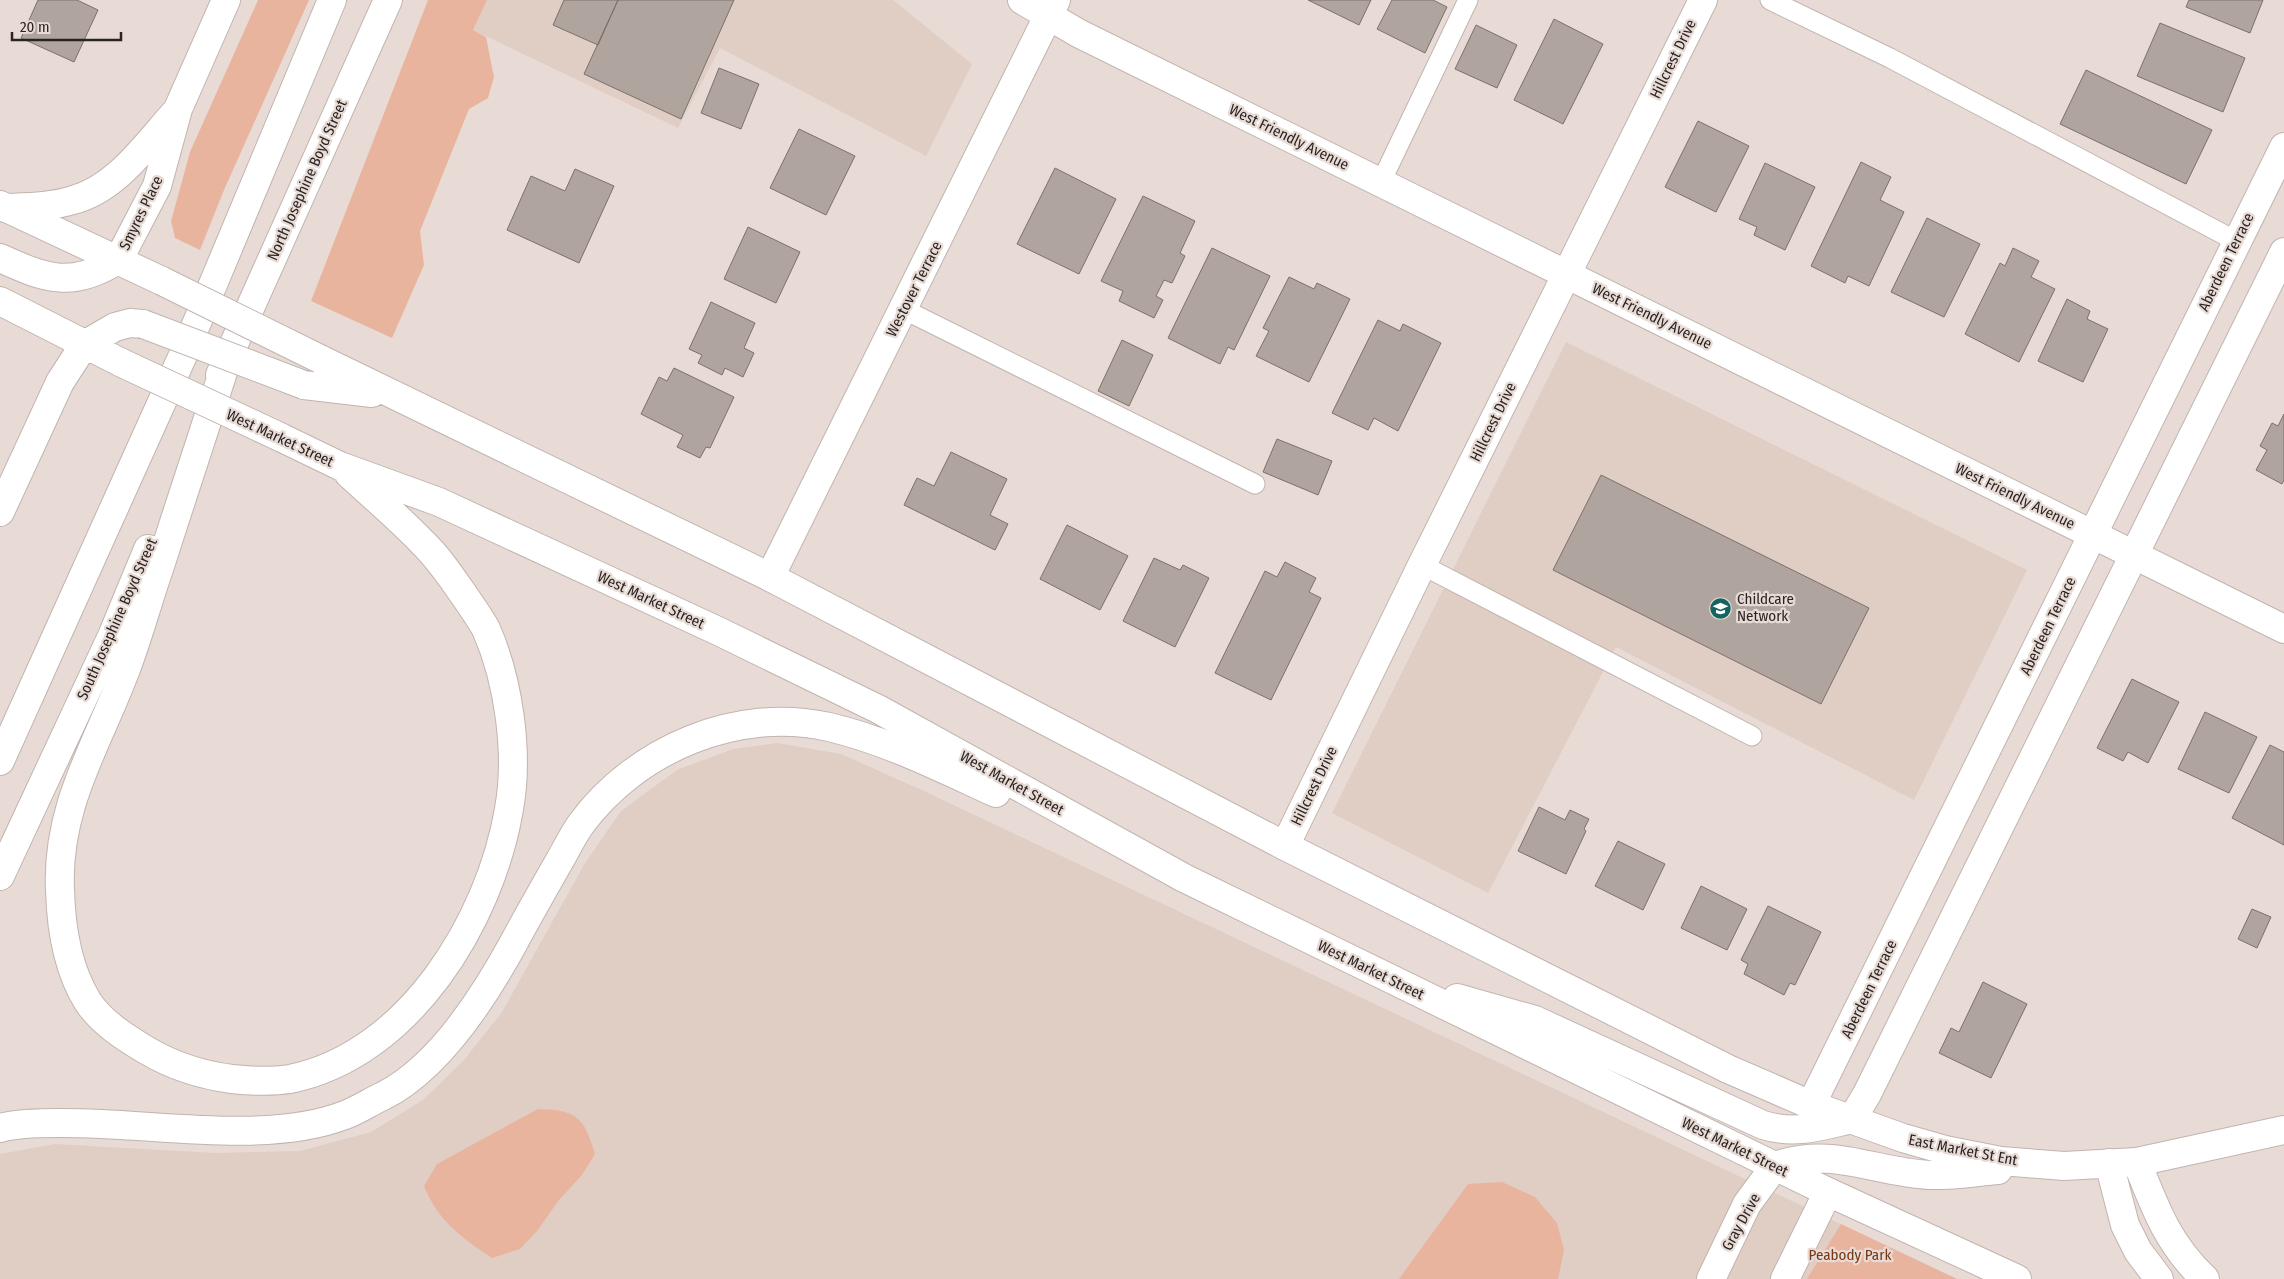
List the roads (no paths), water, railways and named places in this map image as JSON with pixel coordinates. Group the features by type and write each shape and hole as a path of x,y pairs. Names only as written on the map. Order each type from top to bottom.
{"main road":[{"name":"Smyres Place","path":"119,259 157,186 178,109 226,0"},
{"path":"0,761 188,344 332,0"},
{"name":"North Josephine Boyd Street","path":"227,360 388,0"},
{"name":"West Friendly Avenue","path":"1022,0 1052,8 1381,182 2284,629"},
{"name":"Hillcrest Drive","path":"1285,846 1422,565 1703,0"},
{"name":"Westover Terrace","path":"770,577 1052,8"},
{"name":"Smyres Place","path":"2,206 46,206 76,200 103,185 131,163 178,109"},
{"name":"Aberdeen Terrace","path":"1811,1105 2284,147"},
{"path":"2,206 119,259 391,395 770,577 1285,846 1719,1064 1811,1105 1852,1119"},
{"path":"1384,977 1536,1020 1764,1125 1782,1130 1804,1130 1852,1119 1868,1094 2284,252"},
{"path":"0,258 46,277 64,278 104,269 119,259"},
{"name":"West Market Street","path":"0,301 84,345 340,466 439,502 727,635 878,709 1184,878 1828,1192 2018,1279"},
{"path":"0,512 60,382 84,345 114,327 130,323 143,324 304,385 391,395"},
{"path":"227,360 126,669 76,786 62,837 59,888 64,938 74,974 90,1005 122,1035 160,1058 202,1075 250,1081 288,1079 330,1066 367,1046 397,1024 426,992 451,956 479,906 502,841 510,806 514,764 511,722 502,679 485,628 452,578 424,542 340,466"},
{"name":"South Josephine Boyd Street","path":"0,876 112,636 227,360"},
{"path":"0,1128 75,1123 250,1131 300,1126 344,1115 387,1094 420,1071 458,1028 495,976 580,824 611,790 644,763 676,746 717,730 753,724 795,722 828,727 894,746 1184,878"},
{"name":"East Market St Ent","path":"1852,1119 1903,1138 1945,1150 2001,1161 2064,1166 2137,1162 2284,1130"},
{"path":"1774,1166 1788,1161 1822,1158 1929,1175 2064,1166"},
{"path":"2137,1162 2159,1219 2184,1258 2205,1279"},
{"path":"2109,1163 2125,1226 2138,1251 2159,1279"},
{"name":"Gray Drive","path":"1711,1279 1747,1204 1774,1166"},
{"path":"1785,1279 1828,1192"}],"lane":[{"path":"1381,182 1468,0"},
{"path":"1770,0 1899,62 2236,241"},
{"path":"903,309 1255,484"},
{"path":"1422,565 1752,736"}],"place":[{"name":"Childcare Network","path":"1721,608"}],"park label":[{"name":"Peabody Park","path":"1850,1255"}]}
